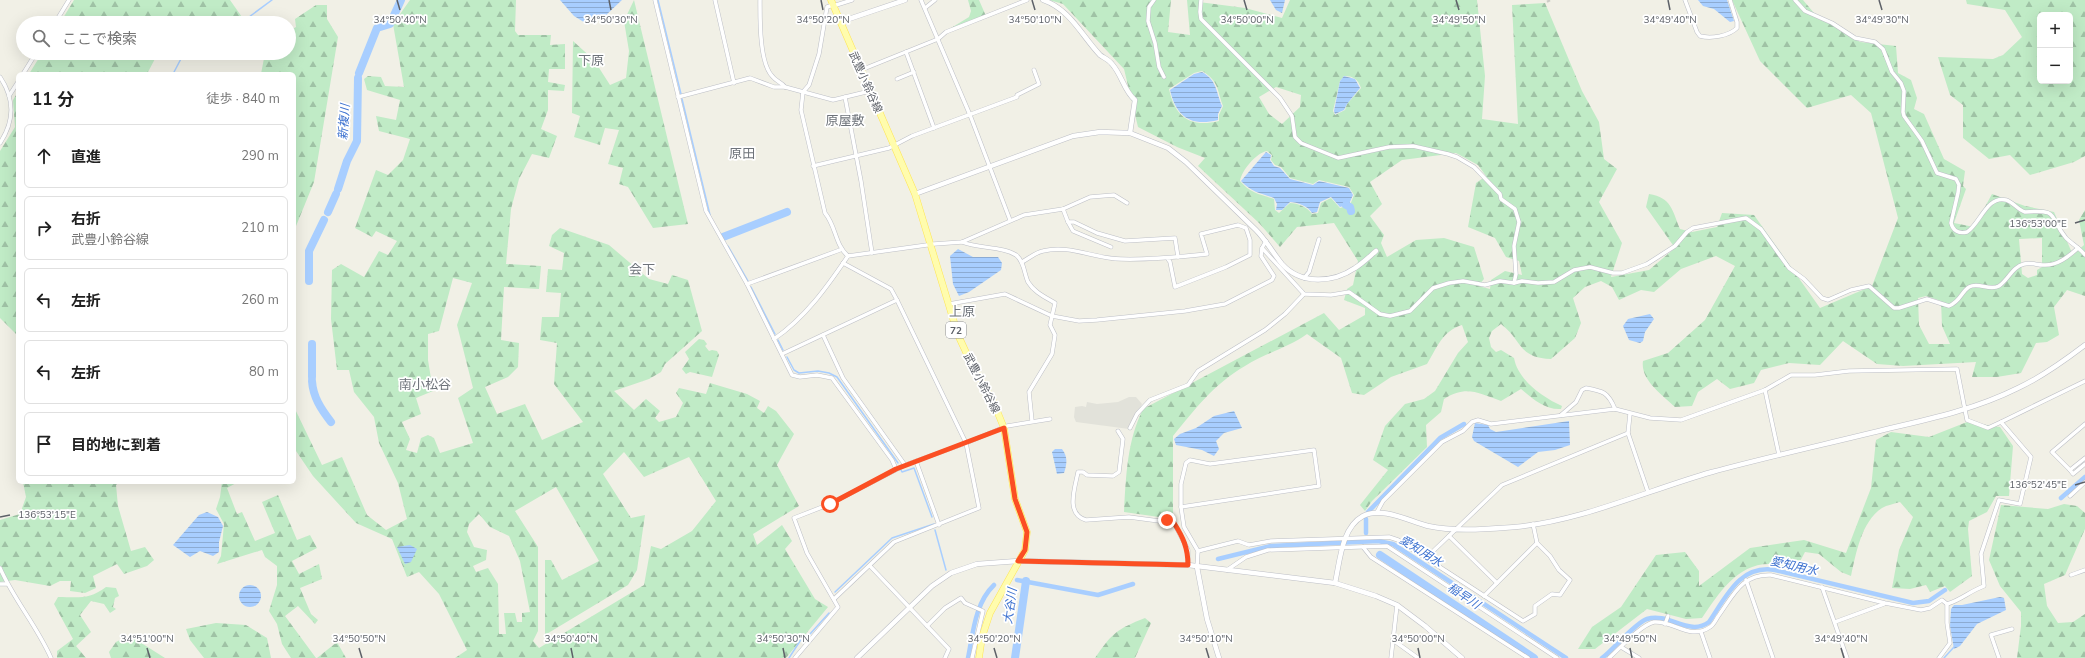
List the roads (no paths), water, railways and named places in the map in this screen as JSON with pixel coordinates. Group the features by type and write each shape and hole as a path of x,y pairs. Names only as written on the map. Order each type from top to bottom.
{"main road":[{"name":"武豊小鈴谷線","path":"832,4 915,194 958,335 971,363 994,401 1004,428 1015,499 1027,532 1025,550 990,613 982,637 979,658"}],"street":[{"path":"59,16 69,0"},
{"path":"654,0 706,211 747,284 792,374 800,377 817,374 832,378 892,460 896,469"},
{"path":"715,0 734,83"},
{"path":"760,0 763,46 767,65 772,77 785,86 833,100 870,91"},
{"path":"852,0 832,4 827,7 819,54 809,85 803,92 801,110 825,213 831,220 840,250 848,256 962,242 1024,215 1063,209 1087,198 1114,196 1127,204"},
{"path":"840,22 905,0"},
{"path":"921,0 970,115 1010,220"},
{"path":"925,8 935,0"},
{"path":"861,70 938,39 946,32 1027,0"},
{"path":"1043,0 1065,12 1101,55 1112,63 1120,75 1128,94 1135,100 1130,133"},
{"path":"1154,0 1150,7 1148,21 1155,43 1159,67 1164,77"},
{"path":"1202,0 1200,12 1201,19 1280,98 1292,116 1295,137 1301,143 1338,158 1389,147 1413,146 1457,157 1474,168 1500,194 1501,199 1515,209 1519,222 1514,246 1516,274 1514,283"},
{"path":"1684,0 1697,32 1700,36 1705,37 1727,34 1737,28 1737,22 1730,0"},
{"path":"1795,0 1805,11 1832,23 1855,38 1875,42 1883,49 1892,72 1901,83 1904,91 1904,116 1922,141 1937,173 1956,179 1959,185 1951,223 1954,229 1959,232 1967,232 1992,202 2006,200 2025,212 2040,210 2051,214 2065,237 2085,255"},
{"path":"906,52 934,128"},
{"path":"24,72 32,60"},
{"path":"813,166 889,148 893,144 1017,97 1017,95 1039,84 1034,70"},
{"path":"897,79 914,72"},
{"path":"0,77 10,96 11,120 8,130 0,143"},
{"path":"678,97 750,78 774,87 785,86"},
{"path":"10,96 16,86"},
{"path":"845,97 872,253"},
{"path":"915,194 1085,133 1130,133 1168,148 1186,162 1235,208 1266,241 1282,264 1289,270 1304,278 1324,280 1334,278 1354,269 1376,251"},
{"path":"1063,209 1073,231 1111,247"},
{"path":"1262,248 1304,294 1331,295 1349,292 1380,314 1390,316 1410,311 1433,288 1449,283 1463,281 1485,285 1500,281 1514,283 1522,281 1538,283 1554,282 1574,270 1590,267 1613,273 1622,272 1648,264 1675,246 1687,232 1693,228 1746,218 1761,229 1788,268 1804,279 1822,298 1828,300 1857,288 1869,286 1894,308 1900,308 1927,299 1949,306 1961,299 1969,287 1975,286 1995,288 2019,266 2029,263 2052,264 2068,257 2078,248"},
{"path":"1068,222 1074,222 1097,233 1125,241 1175,238 1178,257"},
{"path":"1022,262 1042,251 1052,249 1068,249 1102,258 1168,259 1207,254 1202,234 1238,225 1246,228 1250,240 1250,255 1226,267 1175,287 1170,262 1168,259"},
{"path":"1304,278 1309,272 1319,239"},
{"path":"949,304 1005,294 1052,316 1079,320 1097,320 1185,311 1225,304 1272,280 1274,276 1261,256 1262,248 1266,241"},
{"path":"962,242 971,246 1009,251 1017,256 1022,262 1028,282 1034,290 1055,302 1050,325 1055,335 1052,354 1029,392 1032,421"},
{"path":"747,284 840,250"},
{"path":"774,338 784,332 814,302 848,256"},
{"path":"834,599 894,542 979,508 966,443 891,289 843,263"},
{"path":"1130,428 1137,414 1150,400 1188,385 1198,371 1265,330 1285,314 1304,294"},
{"path":"782,354 897,300"},
{"path":"823,335 843,378 905,465"},
{"path":"1335,583 1345,539 1354,523 1363,516 1377,512 1430,526 1457,529 1517,527 1562,518 1779,455 1966,409 1990,401 2036,379 2085,345"},
{"path":"1377,512 1383,501 1442,442 1463,431 1472,422 1478,420 1491,424 1615,408 1630,414 1650,418 1681,420 1765,390 1791,376 1850,371 1957,369 1968,420 1988,428 2085,381"},
{"path":"1561,415 1576,402 1582,390 1586,388 1602,390 1611,398 1615,408"},
{"path":"1765,390 1779,455"},
{"path":"1630,414 1628,433 1648,492"},
{"path":"795,658 838,607 807,553 794,518 830,504 905,465 966,443 1007,426 1050,419"},
{"path":"1948,604 1960,600 1974,590 1984,586 1981,554 1999,500 2020,504 2031,457 2001,422"},
{"path":"2085,424 2052,452 2073,474 2085,464"},
{"path":"1118,431 1123,439 1119,472 1113,476 1086,475 1083,472 1078,472 1073,496 1074,512 1079,518 1086,520 1129,517 1174,523 1188,550 1188,565"},
{"path":"1426,558 1502,485 1628,433"},
{"path":"1181,507 1320,486 1314,450 1210,464 1190,460 1186,463 1181,484 1181,507 1184,527 1198,551 1197,567 1207,619 1219,658"},
{"path":"2070,470 2085,458"},
{"path":"916,461 939,525"},
{"path":"2070,496 2085,482"},
{"path":"1198,551 1238,541 1249,545 1270,541 1389,537 1398,540 1523,621 1535,614 1535,606 1552,594 1558,595 1561,593 1570,580 1559,570 1550,556 1537,543 1533,524"},
{"path":"1449,536 1497,583"},
{"path":"1484,596 1537,543"},
{"path":"1226,570 1246,557 1268,550 1386,546 1399,553 1557,658"},
{"path":"1363,547 1371,557 1528,658"},
{"path":"856,658 932,586 951,573 977,564 1018,561 1188,565 1335,583 1376,596 1397,605 1425,626 1462,658"},
{"path":"870,566 950,649 945,658"},
{"path":"0,568 7,584 31,621 51,658"},
{"path":"2071,575 2085,570"},
{"path":"1609,658 1646,625 1656,622 1694,633 1701,632 1711,627 1746,580 1760,574 1771,575 1885,603 1921,610 1930,608 1942,600 1948,604"},
{"path":"1746,580 1773,658"},
{"path":"0,584 7,584"},
{"path":"1822,587 1847,658"},
{"path":"927,626 945,608 961,598 965,603 983,611 972,658"},
{"path":"1835,622 1885,603"},
{"path":"1939,658 1950,643 1947,623 1948,604"},
{"path":"1391,658 1397,605"},
{"path":"1666,624 1668,616"},
{"path":"1999,658 1991,635 2012,629"},
{"path":"1701,632 1710,658"},
{"path":"1393,640 1418,658"},
{"path":"1621,647 1639,658"}],"water":[{"path":"560,0 622,0 604,17 587,24 574,16"},
{"path":"1270,0 1285,0 1282,13 1276,10"},
{"path":"1698,0 1727,0 1734,21 1730,22 1714,9 1703,6"},
{"path":"1202,72 1211,79 1222,106 1218,114 1218,120 1200,122 1186,117 1180,113 1176,107 1170,90 1194,74"},
{"path":"1344,76 1355,79 1360,88 1344,110 1335,114 1334,111 1340,81"},
{"path":"1266,152 1271,155 1270,160 1274,166 1280,168 1290,179 1313,185 1319,181 1349,188 1353,195 1349,204 1340,207 1331,197 1320,202 1317,212 1312,213 1308,208 1302,205 1290,202 1282,210 1276,210 1277,204 1274,198 1252,190 1241,181"},
{"path":"958,249 973,257 998,257 1002,263 1001,270 969,292 959,296 953,284 950,256"},
{"path":"1650,314 1654,319 1645,332 1643,341 1640,343 1629,340 1623,326 1628,319"},
{"path":"1234,411 1242,428 1224,433 1216,441 1219,449 1214,456 1202,450 1176,445 1174,439 1180,434 1196,428 1214,416"},
{"path":"1569,421 1570,445 1555,450 1538,452 1518,467 1474,441 1472,437 1475,423 1488,425 1490,429 1496,432"},
{"path":"1055,449 1062,449 1065,455 1066,464 1064,473 1057,474 1052,452"},
{"path":"207,512 218,517 223,526 219,542 219,552 213,556 200,551 190,557 173,545 199,515"},
{"path":"410,545 417,549 411,562 405,564 397,547"},
{"path":"250,585 258,588 261,596 258,604 250,607 242,604 239,596 242,588"},
{"path":"2000,597 2004,598 2006,610 1977,624 1960,646 1954,649 1950,626 1951,609 1954,605 1962,605"}],"waterway":[{"path":"250,16 272,0"},
{"name":"新複川","path":"359,73 377,28 390,24 401,0"},
{"path":"658,0 681,94"},
{"path":"174,72 180,60"},
{"name":"新複川","path":"338,189 347,161 357,141 358,78"},
{"path":"682,99 710,215"},
{"name":"新複川","path":"328,212 336,194"},
{"path":"1346,205 1350,207 1351,211"},
{"path":"723,237 787,212"},
{"name":"新複川","path":"309,281 309,251 324,220"},
{"path":"728,246 748,281"},
{"path":"751,287 775,334"},
{"path":"778,340 783,350"},
{"name":"新複川","path":"312,344 312,377"},
{"path":"787,357 794,370 799,373 818,371 829,373 837,377 898,463"},
{"name":"新複川","path":"312,381 318,403 331,422"},
{"path":"1368,512 1440,438 1464,424"},
{"path":"901,470 902,472 914,468 932,517"},
{"name":"愛知用水","path":"2061,498 2085,477"},
{"path":"1366,519 1366,533"},
{"path":"835,592 892,538 934,524"},
{"path":"935,530 946,570"},
{"name":"愛知用水","path":"1218,559 1271,546 1378,541 1393,544 1566,658"},
{"name":"稲早川","path":"1380,555 1534,658"},
{"name":"愛知用水","path":"1602,658 1642,621 1647,619 1663,619 1694,627 1701,626 1709,622 1735,584 1752,572 1763,569 1775,570 1913,603 1929,601 1945,590"},
{"name":"愛知用水","path":"1017,580 1098,595 1133,584"},
{"name":"大谷川","path":"1015,658 1026,581"},
{"name":"愛知用水","path":"968,658 973,629 979,609 983,600 994,585"},
{"path":"789,658 802,638 810,634 829,613"},
{"path":"1944,658 1954,647"}],"district":[{"name":"下原","path":"591,60"},
{"name":"原屋敷","path":"845,120"},
{"name":"原田","path":"742,153"},
{"name":"会下","path":"642,269"},
{"name":"上原","path":"962,311"},
{"name":"南小松谷","path":"425,384"}]}
